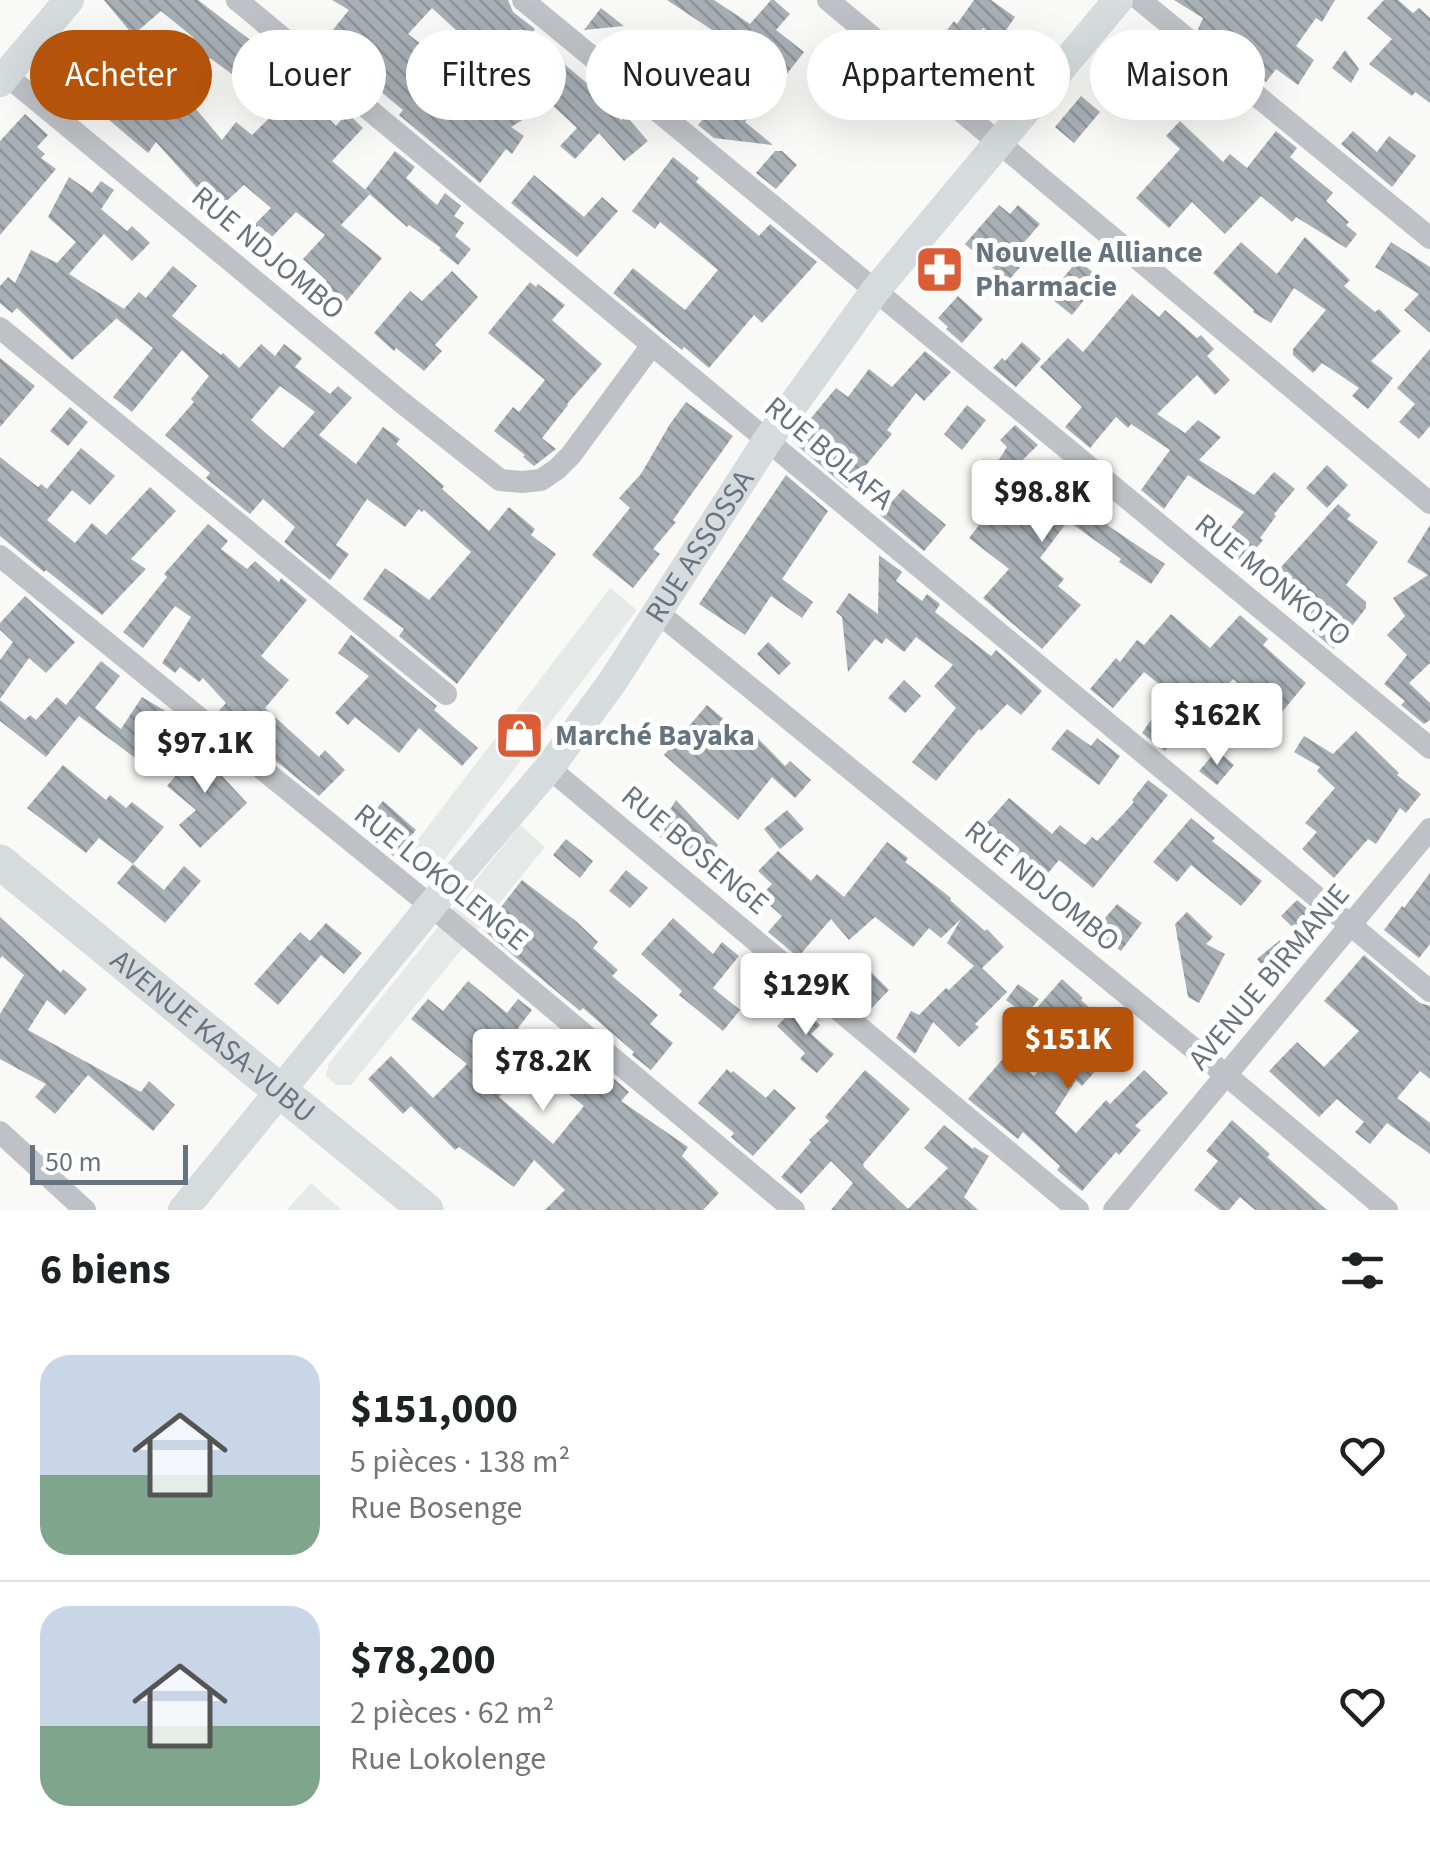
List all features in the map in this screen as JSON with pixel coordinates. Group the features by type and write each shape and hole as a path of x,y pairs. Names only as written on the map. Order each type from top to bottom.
{"main road":[{"name":"AVENUE KASA-VUBU","path":"0,862 426,1210"}],"street":[{"path":"2,76 68,0"},
{"name":"RUE BOLAFA","path":"237,0 1430,990"},
{"name":"RUE MONKOTO","path":"523,0 1430,748"},
{"path":"828,0 1430,503"},
{"name":"RUE ASSOSSA","path":"182,1210 549,768 613,681 766,441 875,291 1118,0"},
{"path":"1140,0 1430,238"},
{"name":"RUE NDJOMBO","path":"2,76 500,480 540,480 557,469 652,345"},
{"path":"0,328 446,694"},
{"name":"RUE LOKOLENGE","path":"0,556 432,906 794,1210"},
{"name":"RUE NDJOMBO","path":"656,611 1387,1210"},
{"name":"RUE BOSENGE","path":"549,768 1078,1210"},
{"name":"AVENUE BIRMANIE","path":"1114,1210 1430,829"},
{"path":"0,1132 86,1210"}],"shaded area":[{"name":"Marché Bayaka","path":"610,588 637,610 434,873 403,859"},
{"name":"Marché Bayaka","path":"520,825 545,847 351,1085 336,1085 326,1076 329,1063"},
{"path":"311,1183 342,1210 287,1210"}],"building":[{"path":"104,0 198,0 237,30 232,30 232,74 212,59 212,30 184,30 161,11 139,30 129,30"},
{"path":"332,0 508,0 513,12 534,30 456,30 432,8 412,30 406,30 406,120 522,120 511,127 524,136 512,154 506,149 480,183 399,115 403,110 386,96 386,30 333,30 349,10"},
{"path":"667,0 714,0 750,24 771,0 790,14 776,30 712,30"},
{"path":"974,0 991,0 1015,17 1006,30 947,30 954,21 957,24"},
{"path":"1174,0 1335,0 1322,22 1316,18 1296,46 1314,60 1298,85 1276,69 1265,81 1265,30 1199,30 1203,18"},
{"path":"1384,0 1398,0 1413,13 1419,8 1430,18 1430,103 1415,92 1412,96 1369,64 1392,39 1367,18"},
{"path":"601,8 624,26 584,30"},
{"path":"787,39 804,52 787,74"},
{"path":"1345,50 1359,69 1351,83 1332,68"},
{"path":"566,66 586,82 586,120 630,120 648,141 624,161 599,133 575,159 560,146 577,128 566,118"},
{"path":"1081,96 1090,104 1090,120 1093,120 1074,143 1055,127 1061,120 1070,120 1070,109"},
{"path":"25,114 48,135 37,147 45,154 41,158 56,169 0,235 0,141"},
{"path":"109,120 205,120 222,140 236,122 252,135 267,120 330,120 336,126 341,120 354,120 363,128 332,161 370,194 341,225 382,258 341,308 319,290 327,281 303,259 325,235 296,212 267,242 252,227 271,208 244,185 217,210 156,142 148,153"},
{"path":"702,120 747,120 773,145 714,138 698,125"},
{"path":"1180,121 1223,162 1230,154 1247,168 1276,131 1297,148 1290,157 1333,193 1326,201 1357,234 1346,248 1296,217 1292,222 1261,196 1225,234 1192,202 1169,228 1136,198 1180,149 1166,136"},
{"path":"1353,131 1377,152 1389,136 1416,156 1392,187 1341,144"},
{"path":"395,151 415,167 406,178 437,205 445,193 461,206 454,216 464,223 455,236 471,249 458,265 365,190"},
{"path":"775,151 782,151 797,165 776,189 756,173"},
{"path":"673,157 759,236 770,224 817,262 762,323 754,315 709,368 613,293 633,268 685,310 718,270 660,222 655,229 632,211"},
{"path":"534,175 584,217 602,197 618,211 577,257 511,203"},
{"path":"69,177 92,193 101,181 114,190 101,209 127,231 132,226 150,243 132,261 104,234 69,274 124,309 139,292 146,298 173,266 197,286 172,316 221,355 239,368 261,344 275,356 284,344 302,358 295,367 330,394 338,386 352,398 319,435 356,464 383,427 400,439 396,444 489,531 509,507 535,529 531,535 556,554 457,684 399,636 404,629 363,599 385,568 429,600 471,552 424,510 419,509 405,527 367,499 336,545 349,554 330,580 284,542 295,527 263,499 250,514 206,478 210,473 165,435 194,402 191,399 209,376 182,350 132,412 113,397 153,348 116,318 72,360 17,308 12,313 0,303 0,286 8,277 15,283 31,250 57,263 76,242 48,217","holes":["280,386 315,412 283,448 251,420"]},
{"path":"999,205 1010,214 1018,205 1040,224 1012,256 1022,265 1008,281 965,244"},
{"path":"1305,237 1350,280 1344,286 1375,312 1379,309 1401,331 1371,361 1393,378 1368,409 1352,396 1359,388 1322,363 1313,373 1293,355 1293,349 1326,310 1294,288 1271,323 1253,312 1213,273 1241,242 1277,274"},
{"path":"1391,242 1430,267 1430,333 1404,310 1419,294 1375,267"},
{"path":"1078,260 1101,279 1072,315 1048,296"},
{"path":"452,271 478,297 435,345 442,351 424,371 374,333 410,291 422,301"},
{"path":"530,282 565,305 552,320 602,364 542,438 556,449 534,466 494,431 513,407 519,412 545,380 488,333"},
{"path":"1132,294 1159,317 1165,310 1197,338 1201,335 1214,349 1207,356 1230,380 1215,395 1197,375 1157,414 1185,433 1198,420 1221,437 1199,460 1254,495 1274,472 1295,489 1274,514 1260,538 1263,540 1243,564 1218,544 1244,512 1188,475 1164,509 1141,490 1170,450 1131,424 1128,428 1116,417 1090,448 1065,427 1082,407 1040,367 1068,338 1083,352"},
{"path":"958,296 983,319 962,343 938,318"},
{"path":"1022,342 1041,359 1016,387 993,368"},
{"path":"1430,349 1430,426 1419,439 1399,422 1415,404 1397,388"},
{"path":"925,351 951,372 924,401 916,393 887,430 892,434 847,488 792,441 836,388 848,397 869,369 892,387"},
{"path":"0,358 35,386 0,427"},
{"path":"686,402 733,436 673,520 676,522 653,549 660,554 633,588 592,555 630,508 619,498 641,474"},
{"path":"967,405 986,420 962,450 944,434"},
{"path":"70,407 88,422 68,446 50,431"},
{"path":"1015,425 1038,445 1009,473 1018,479 1009,492 1036,512 1065,474 1090,493 1084,501 1111,520 1107,525 1165,564 1151,584 1068,521 1040,558 1064,579 1058,586 1081,605 1042,649 983,598 1009,569 969,538 998,501 988,494 981,501 976,496 1007,447 1000,440"},
{"path":"81,448 115,476 90,505 72,490 47,520 75,543 92,523 106,535 150,487 176,511 131,559 146,569 102,615 0,536 0,457 38,487 41,484 47,489"},
{"path":"1327,465 1348,485 1327,508 1306,488"},
{"path":"786,475 828,511 782,579 813,602 802,618 771,596 745,635 699,604"},
{"path":"903,489 946,525 924,551 880,515"},
{"path":"1338,504 1351,515 1347,519 1378,542 1346,585 1366,602 1366,608 1334,649 1312,631 1317,625 1264,586"},
{"path":"208,524 228,541 221,549 247,569 255,561 307,600 261,656 289,680 265,708 319,757 325,750 345,770 319,796 217,713 226,703 203,678 199,682 180,667 175,673 162,663 191,617 175,606 143,648 123,632 167,577 164,574"},
{"path":"1430,525 1430,663 1409,683 1430,703 1430,720 1424,724 1384,684 1407,655 1387,635 1405,616 1393,598 1428,575 1407,562"},
{"path":"879,555 902,572 896,581 922,601 927,594 940,604 935,612 991,656 996,650 1042,691 1021,715 1007,704 979,729 936,781 912,762 956,708 934,686 953,665 916,637 904,652 886,638 882,644 875,639 848,672 842,617 836,612 849,593 878,614"},
{"path":"25,596 75,642 46,673 29,658 0,699 0,660 13,642 0,630 0,623"},
{"path":"1171,614 1210,648 1240,615 1268,639 1263,645 1306,683 1277,718 1233,679 1222,692 1215,686 1178,727 1181,729 1165,751 1142,733 1170,693 1144,672 1113,708 1090,689 1116,658 1120,662 1137,640 1144,645"},
{"path":"351,635 437,706 434,710 478,748 462,766 419,728 399,753 355,717 348,725 335,713 369,676 338,653"},
{"path":"768,642 791,663 779,675 757,654"},
{"path":"101,661 120,676 95,708 121,729 142,697 172,715 147,749 150,752 142,763 79,716 46,757 0,721 0,700 25,720 30,715 36,720 57,697 66,705"},
{"path":"904,680 921,696 905,713 888,698"},
{"path":"707,705 744,736 750,730 785,766 790,761 811,780 795,798 772,777 738,820 664,755"},
{"path":"1067,729 1091,746 1097,738 1120,756 1099,785 1051,749"},
{"path":"1356,731 1397,775 1421,794 1406,813 1400,808 1376,844 1368,839 1334,878 1302,849 1317,832 1305,823 1335,788 1317,771 1320,767 1294,752 1304,736 1333,754"},
{"path":"204,741 219,753 210,763 247,803 200,848 179,825 196,810 167,786"},
{"path":"1217,750 1234,765 1217,785 1199,771"},
{"path":"63,765 106,800 110,795 126,808 132,802 164,827 133,864 99,838 86,853 27,808"},
{"path":"1148,780 1168,795 1093,888 1059,860 1039,884 1022,870 1026,865 983,827 1009,798 1052,834 1060,825 1085,845 1092,837 1097,841 1114,824"},
{"path":"676,800 718,845 703,864 655,834"},
{"path":"383,801 416,830 393,856 359,828"},
{"path":"787,810 804,829 780,849 764,829"},
{"path":"1191,818 1215,838 1212,841 1262,881 1241,906 1191,865 1177,882 1153,862"},
{"path":"566,839 593,861 580,878 553,855"},
{"path":"887,842 1004,947 982,968 1007,992 975,1024 979,1027 959,1047 933,1022 915,1054 896,1038 911,1011 919,1015 974,966 947,943 961,919 941,938 929,928 913,947 875,917 849,940 831,919 798,957 768,932 782,916 760,897 772,884 758,871 778,851 811,881 817,874 844,897"},
{"path":"133,864 164,890 184,866 201,881 165,923 117,883"},
{"path":"626,870 648,888 630,908 609,891"},
{"path":"1430,873 1430,944 1419,958 1384,930"},
{"path":"522,880 598,942 593,948 618,970 612,976 658,1015 650,1024 673,1043 651,1070 583,1008 580,1011 483,930"},
{"path":"1297,900 1320,919 1303,937 1281,916"},
{"path":"1117,904 1142,923 1121,951 1094,931"},
{"path":"1187,912 1213,937 1206,944 1225,954 1199,1003 1188,997 1175,924"},
{"path":"0,917 61,973 63,969 87,989 65,1015 47,1000 28,1030 141,1092 149,1081 175,1105 153,1131 88,1075 55,1114 35,1097 46,1084 0,1059 0,1014 24,975 2,956 0,959"},
{"path":"673,918 713,954 722,942 739,956 713,988 740,1010 723,1031 679,995 682,991 641,954"},
{"path":"326,923 362,953 344,974 321,955 278,1005 254,984 300,932 310,941"},
{"path":"1280,940 1295,958 1272,977 1257,959"},
{"path":"1364,955 1420,1003 1430,1006 1430,1079 1420,1071 1397,1098 1430,1123 1430,1154 1387,1123 1370,1144 1355,1132 1364,1122 1337,1099 1319,1117 1269,1071 1297,1042 1324,1067 1359,1031 1324,1001"},
{"path":"867,968 889,990 866,1014 844,992"},
{"path":"1062,979 1124,1039 1082,1086 1076,1080 1055,1113 1076,1133 1106,1100 1110,1104 1144,1070 1168,1093 1135,1126 1141,1130 1082,1191 1023,1132 1018,1139 968,1099 1008,1053 1034,1076 1066,1037 1035,1010"},
{"path":"468,981 507,1013 518,999 532,1010 518,1028 548,1056 561,1041 606,1079 613,1078 629,1092 621,1101 688,1147 682,1156 719,1193 703,1210 545,1210 565,1190 534,1160 514,1187 459,1147 455,1150 411,1106 403,1114 368,1079 391,1056 433,1098 467,1064 411,1019 428,999 443,1011","holes":["533,1065 584,1106 553,1144 499,1097 522,1068 526,1072"]},
{"path":"1018,984 1039,999 1026,1015 1006,1000"},
{"path":"799,1004 820,1025 811,1034 834,1054 817,1073 800,1059 805,1053 777,1026"},
{"path":"727,1069 766,1098 774,1089 796,1108 753,1156 731,1137 734,1133 698,1103"},
{"path":"865,1070 910,1109 864,1167 908,1209 948,1168 924,1148 944,1125 973,1149 989,1156 964,1197 978,1210 831,1210 853,1183 831,1161 801,1194 781,1177 829,1121 825,1117"},
{"path":"1232,1120 1327,1210 1255,1210 1240,1197 1229,1210 1220,1210 1194,1190 1218,1161 1206,1151"}],"place":[{"name":"Nouvelle Alliance Pharmacie","path":"940,269"},
{"name":"Marché Bayaka","path":"520,735"}]}
